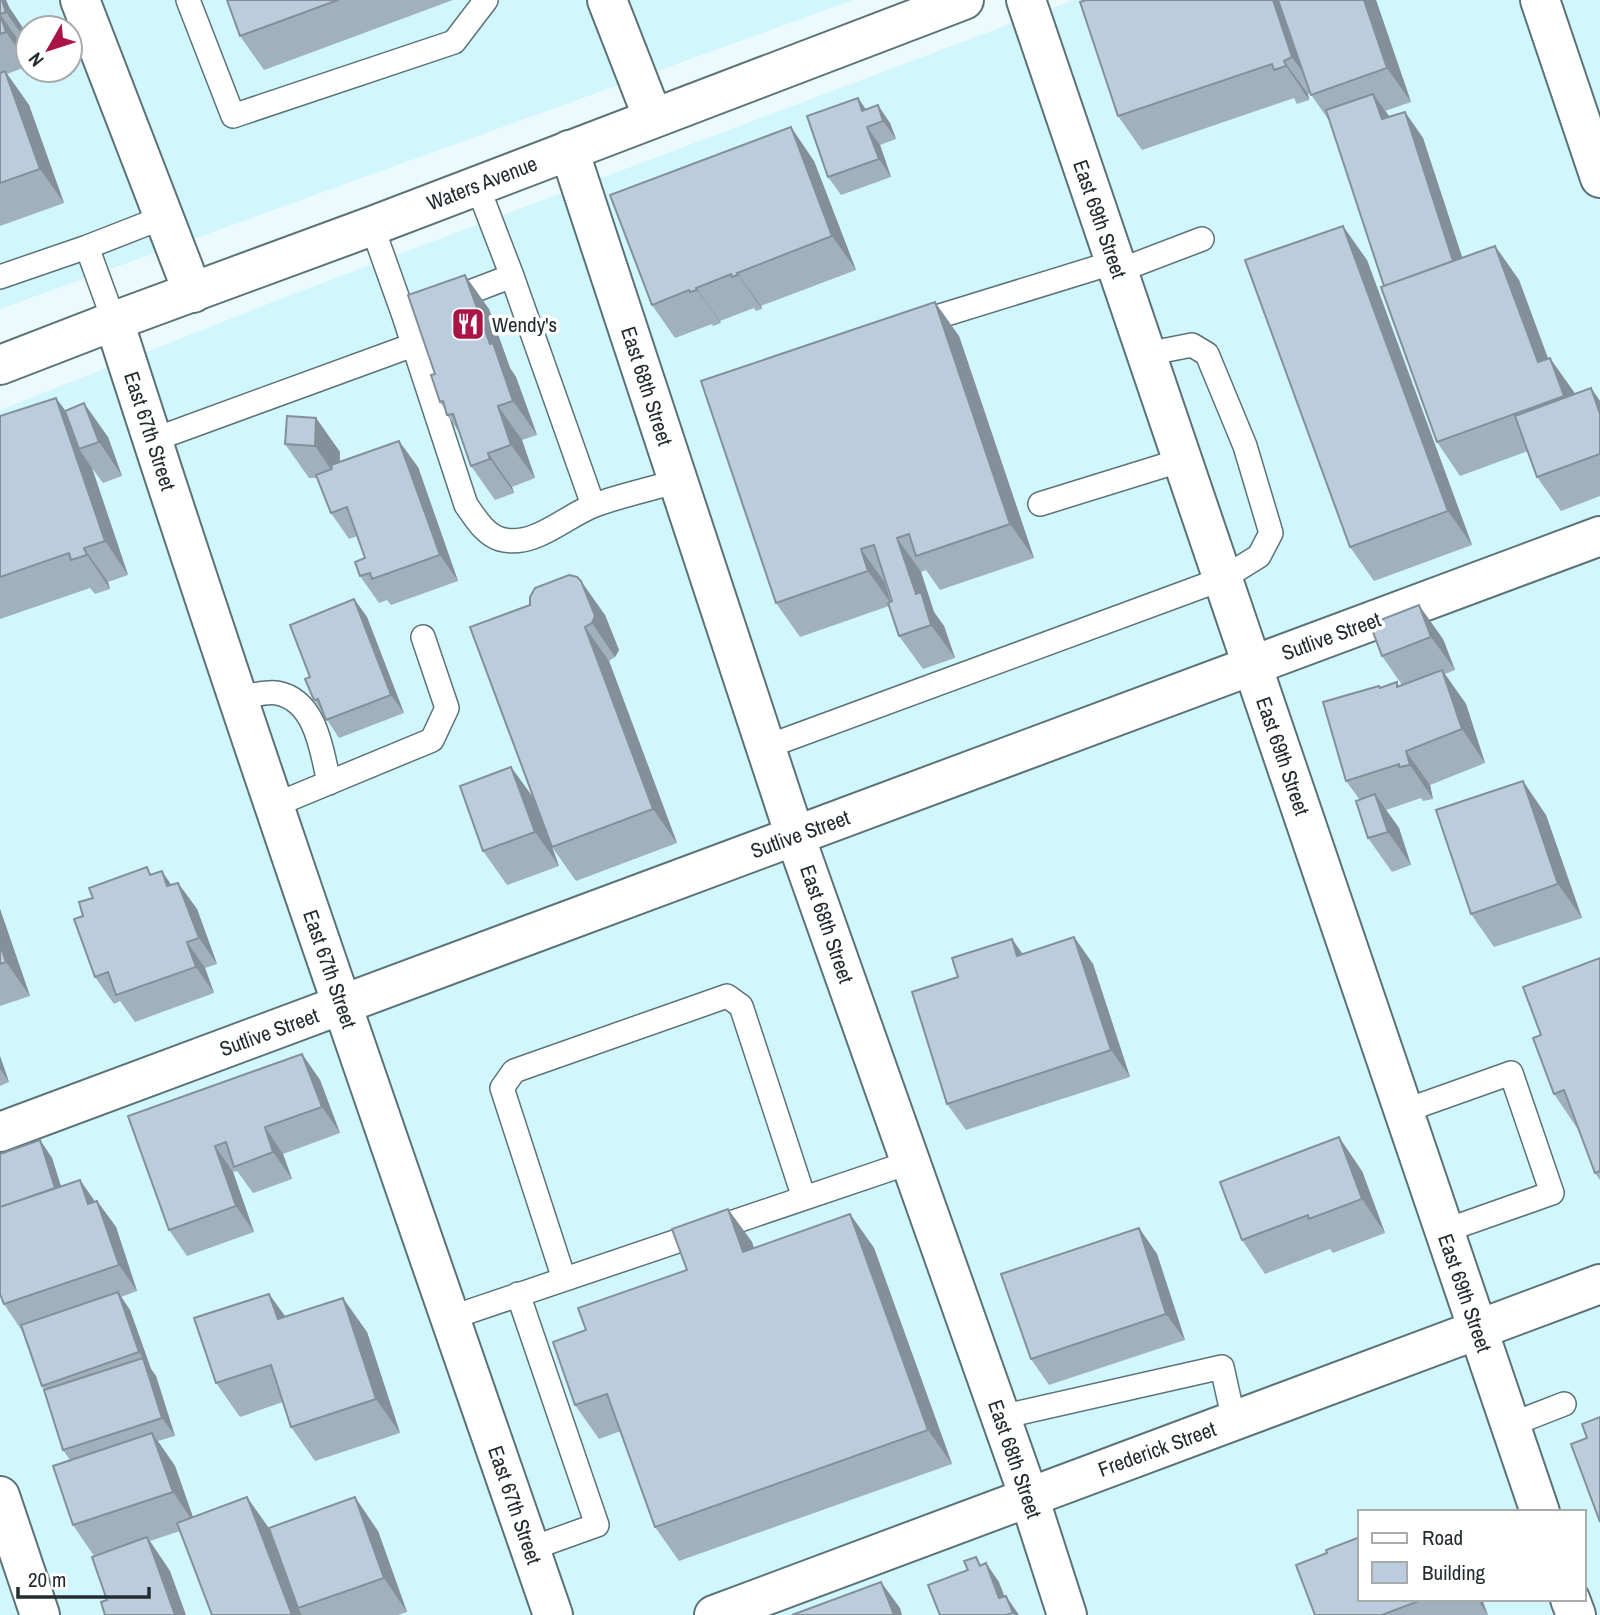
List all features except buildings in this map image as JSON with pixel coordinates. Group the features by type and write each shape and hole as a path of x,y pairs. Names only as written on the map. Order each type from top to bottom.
{"street":[{"path":"80,0 192,293"},
{"path":"607,0 653,118"},
{"name":"Waters Avenue","path":"0,365 964,0"},
{"name":"East 69th Street","path":"1026,0 1539,1510"},
{"path":"1540,0 1600,178"},
{"name":"East 68th Street","path":"569,150 796,836 1029,1497 1067,1615"},
{"name":"East 67th Street","path":"114,321 341,1005 552,1615"},
{"name":"Sutlive Street","path":"0,1132 1600,536"},
{"name":"Frederick Street","path":"714,1615 1600,1283"},
{"path":"0,1496 40,1615"}],"lane":[{"path":"188,0 233,116 454,42 486,0"},
{"path":"477,185 593,505"},
{"path":"0,276 87,247 164,217"},
{"path":"372,226 466,505 485,530 499,539 519,540 541,534 593,505 678,481"},
{"path":"912,324 1202,239"},
{"path":"87,247 114,321"},
{"path":"404,316 512,276"},
{"path":"153,440 413,345"},
{"path":"766,747 1222,579 1259,556 1271,533 1245,446 1207,354 1192,345 1146,354"},
{"path":"1040,504 1182,460"},
{"path":"275,805 432,740 447,708 423,637"},
{"path":"239,698 276,692 296,700 311,719 321,744 329,783"},
{"path":"564,1279 502,1088 514,1071 727,996 741,1006 804,1198"},
{"path":"1404,1111 1511,1073 1552,1193 1444,1231"},
{"path":"450,1318 911,1162"},
{"path":"518,1294 597,1525 530,1549"},
{"path":"1000,1417 1222,1367 1234,1421"},
{"path":"1510,1425 1564,1404"}],"shaded area":[{"path":"0,0 853,0 0,309"},
{"path":"1074,0 1600,0 1600,1615 0,1615 0,410 296,293"}],"place":[{"name":"Wendy's","path":"468,324"}]}
